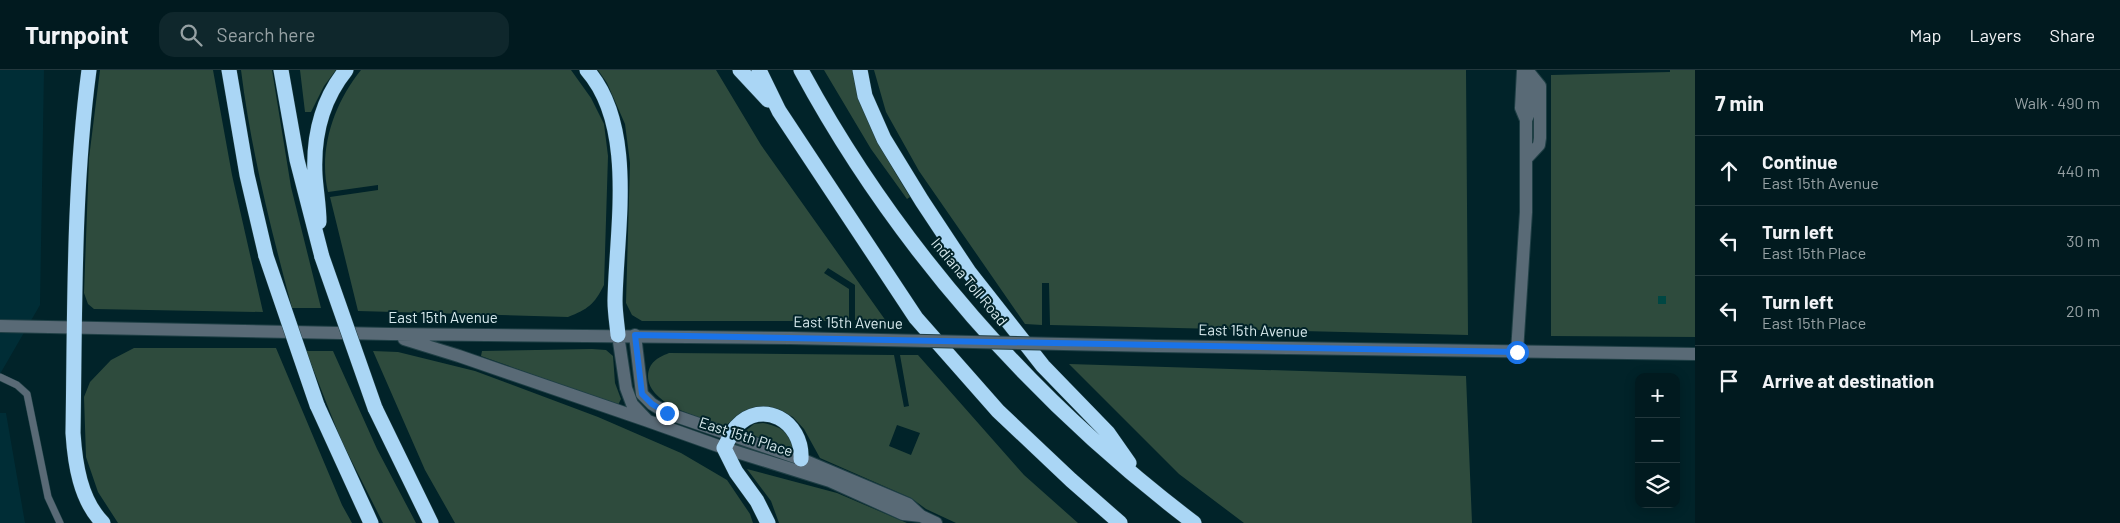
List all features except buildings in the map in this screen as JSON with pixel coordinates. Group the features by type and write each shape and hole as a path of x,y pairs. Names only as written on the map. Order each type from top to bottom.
{"highway":[{"path":"89,70 82,120 77,197 73,432 75,462 84,492 103,523"},
{"path":"229,70 247,175 266,256 317,405 371,523"},
{"path":"281,70 297,160 320,250 375,408 431,523"},
{"path":"320,250 319,208 314,152 324,105 336,82 346,70"},
{"path":"587,70 606,103 614,130 619,158 615,303 618,335"},
{"path":"740,70 779,111"},
{"path":"759,70 779,111 916,318 998,411 1120,523"},
{"name":"Indiana Toll Road","path":"800,70 858,167 963,306 1044,395 1144,485 1194,523"},
{"path":"860,70 865,96 884,139 969,272 1043,366 1108,433 1144,485"},
{"path":"768,523 757,501 736,472 727,441 736,426 755,416 776,417 786,422 796,434 802,449 802,459"}],"street":[{"path":"1517,352 1524,271 1526,159 1526,120 1521,108 1527,71"},
{"path":"1526,159 1538,145 1540,138 1540,89 1539,84 1527,71"},
{"name":"East 15th Avenue","path":"0,326 390,334 635,335 1157,346 1695,354"},
{"path":"390,334 648,421"},
{"name":"East 15th Place","path":"618,335 626,388 632,404 648,421 802,459 908,504 925,520"},
{"name":"East 15th Place","path":"635,335 642,394 652,404 727,441 830,481 903,514 936,523"}],"lane":[{"path":"0,377 17,385 27,394 48,497 58,521"}],"shaded area":[{"path":"0,70 44,70 40,305 0,374"},
{"path":"0,413 6,413 25,523 0,523"}],"green space":[{"path":"100,70 213,70 232,175 263,312 94,309 88,304 84,293 89,158"},
{"path":"241,70 272,70 291,187 321,308 292,308 256,160"},
{"path":"300,70 336,70 324,86 311,112 305,112"},
{"path":"361,70 571,70 591,98 604,124 608,156 604,285 590,305 568,317 358,311 330,197 378,190 378,185 328,192 325,160 327,144 336,112 351,83"},
{"path":"598,70 716,70 761,145 886,321 855,320 855,285 828,268 824,273 849,289 849,321 642,321 632,315 626,303 630,163 625,124 607,83"},
{"path":"824,70 853,70 861,104 883,152 910,197 907,199 871,149"},
{"path":"874,70 1466,70 1468,335 1050,325 1049,283 1042,283 1042,325 1025,324 919,171 886,112"},
{"path":"1670,70 1695,70 1695,337 1551,336 1551,75 1670,72"},
{"path":"134,348 276,348 342,505 352,523 118,523 98,492 86,457 84,397 90,382 111,360"},
{"path":"606,350 613,356 615,383 621,399 618,405 481,356 482,351"},
{"path":"306,351 333,351 377,449 416,523 383,523 341,440"},
{"path":"373,351 398,352 475,371 598,417 681,453 727,480 750,514 753,523 455,523 425,470"},
{"path":"669,353 894,355 904,407 909,406 900,355 918,355 1024,475 1078,523 956,523 926,509 911,498 820,458 804,429 793,417 778,409 757,407 740,414 725,426 691,415 667,403 650,386 648,376 650,367 657,359","holes":["897,425 920,433 911,455 889,446"]},
{"path":"1069,364 1466,376 1472,523 1244,523 1179,474"},
{"path":"763,423 784,431 790,439 793,450 744,432 754,424"},
{"path":"747,469 837,493 907,523 779,523 771,501"}],"route":[{"path":"667,413 652,404 642,394 635,335 1517,352"}]}
